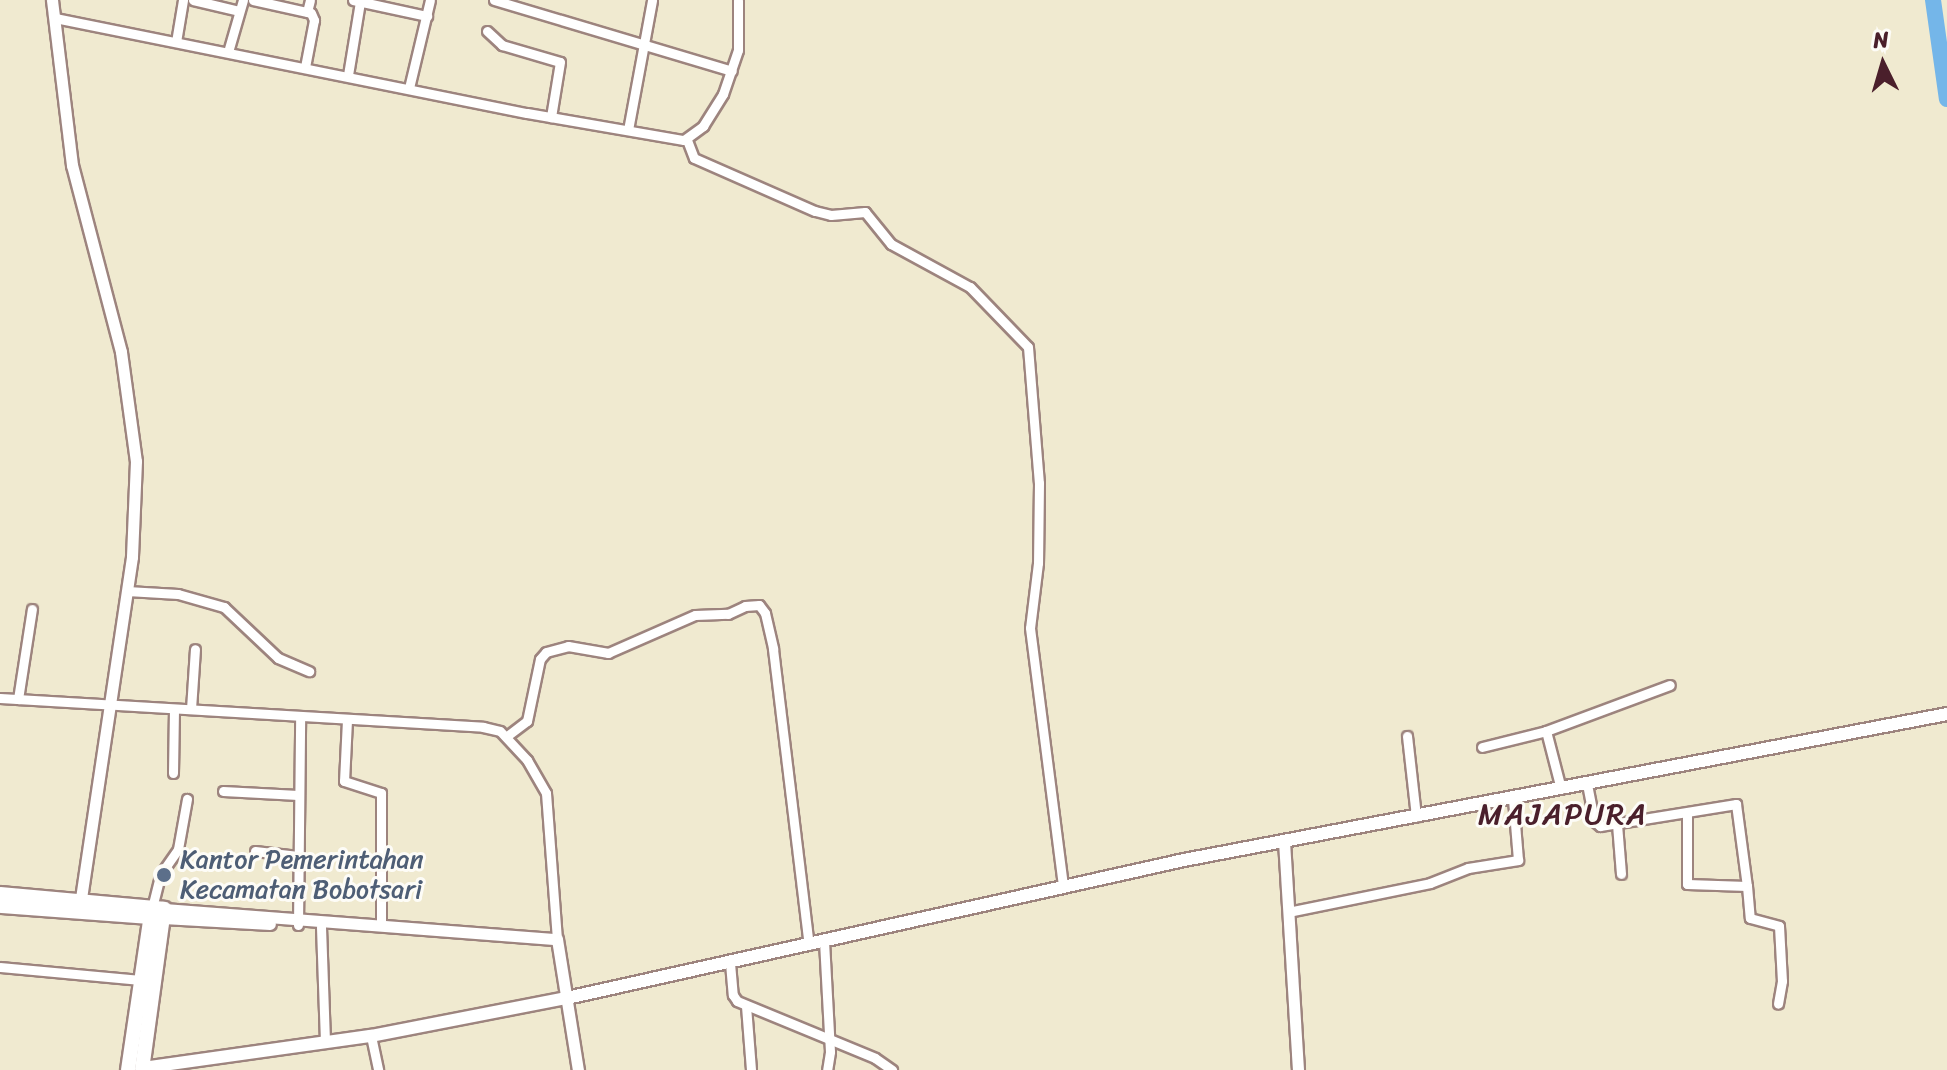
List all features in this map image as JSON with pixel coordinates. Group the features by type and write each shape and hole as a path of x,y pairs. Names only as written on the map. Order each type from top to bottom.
{"main road":[{"path":"134,1070 371,1036 567,998 1284,841 1945,717"},
{"path":"0,894 157,913"},
{"path":"0,906 80,906"},
{"path":"134,1070 141,980 157,913"},
{"path":"134,1070 157,913"}],"street":[{"path":"52,0 72,165 121,352 131,406 137,502 127,591 80,906"},
{"path":"176,42 183,0"},
{"path":"193,0 239,11"},
{"path":"228,52 243,0"},
{"path":"253,0 307,12 314,20 305,67"},
{"path":"307,12 310,0"},
{"path":"409,88 430,0"},
{"path":"494,0 732,71"},
{"path":"628,130 646,47 652,0"},
{"path":"687,140 703,126 718,105 732,71 740,38 738,0"},
{"path":"348,75 356,1 427,16"},
{"path":"55,18 551,117 687,140"},
{"path":"487,31 502,45 560,62 551,117"},
{"path":"687,140 694,158 815,211 831,215 865,212 891,244 970,287 1028,347 1039,483 1038,563 1030,628 1063,887"},
{"path":"127,591 178,594 224,607 278,658 309,671"},
{"path":"507,736 527,721 540,659 546,652 568,646 608,653 695,615 728,614 745,606 759,605 765,613 773,649 809,945"},
{"path":"18,699 32,609"},
{"path":"191,709 195,649"},
{"path":"1482,747 1546,731 1670,685"},
{"path":"0,698 111,703 300,719 483,727 507,736 527,760 546,793 557,942 578,1070"},
{"path":"173,773 174,709"},
{"path":"298,922 300,719"},
{"path":"347,720 344,781 381,793 381,924"},
{"path":"1546,731 1561,789"},
{"path":"1407,736 1416,816"},
{"path":"1587,784 1594,821 1600,826 1736,804 1750,918 1776,924 1780,928 1782,981 1778,1004"},
{"path":"223,791 298,795"},
{"path":"187,799 178,849 160,875 157,913 381,924 557,942"},
{"path":"1288,912 1430,883 1468,868 1518,860 1513,799"},
{"path":"1687,813 1687,884 1747,886"},
{"path":"1617,824 1621,874"},
{"path":"1284,841 1298,1070"},
{"path":"255,851 298,856"},
{"path":"298,922 321,927 557,942"},
{"path":"321,927 325,1043"},
{"path":"824,941 829,1040 827,1070"},
{"path":"730,963 733,995 746,1006 875,1058 892,1070"},
{"path":"0,967 141,980"},
{"path":"746,1006 751,1070"},
{"path":"371,1036 378,1070"}],"waterway":[{"path":"1933,0 1947,99"}],"place":[{"name":"Kantor Pemerintahan Kecamatan Bobotsari","path":"164,875"}],"district":[{"name":"MAJAPURA","path":"1563,814"}]}
